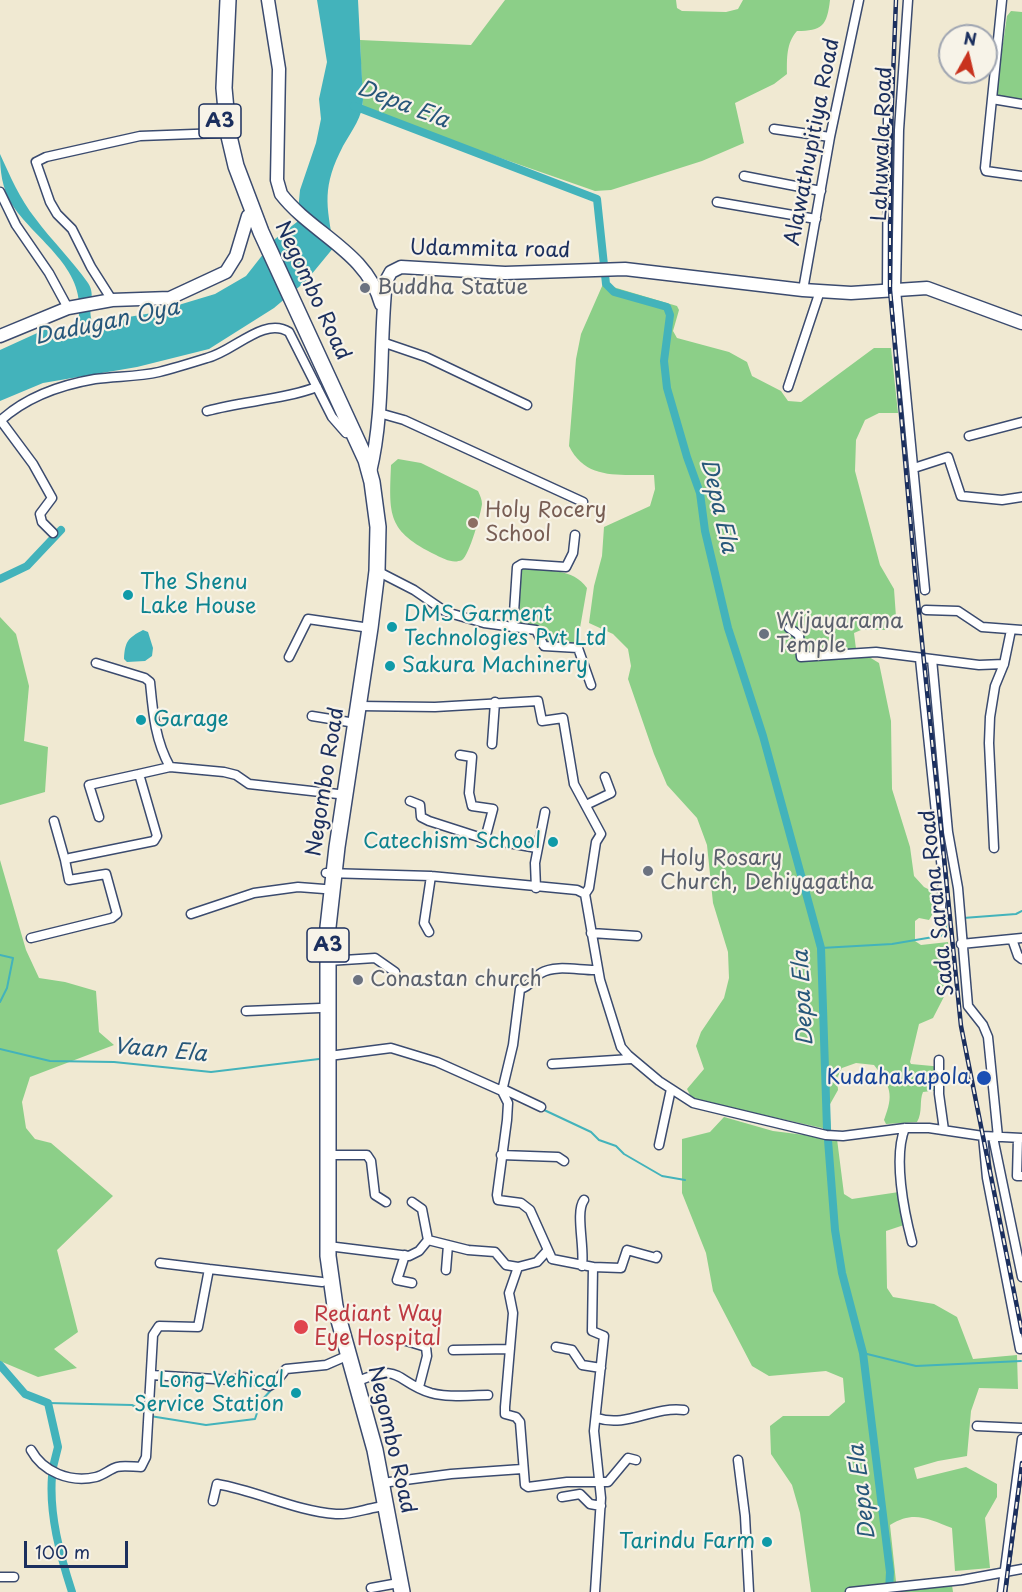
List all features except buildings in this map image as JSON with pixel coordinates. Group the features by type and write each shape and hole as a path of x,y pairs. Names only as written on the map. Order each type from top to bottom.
{"highway":[{"name":"Negombo Road","path":"222,0 216,65 221,133 230,167 248,216 259,234"},
{"name":"Negombo Road","path":"228,0 223,65 228,132 246,196 259,234 353,428 378,527 377,571 359,706 320,927 322,1282 342,1358 361,1417 397,1589"},
{"name":"Negombo Road","path":"294,309 367,478 371,550 363,627 328,879 328,1246 335,1306 358,1381 382,1483 397,1589"}],"street":[{"path":"268,0 279,69 277,180 281,194 287,202 365,270 377,290 384,317"},
{"name":"Alawathupitiya Road","path":"803,290 830,137 859,0"},
{"name":"Lahuwala Road","path":"892,290 899,130 908,0"},
{"path":"1002,0 986,171 1022,176"},
{"path":"992,99 1022,104"},
{"path":"888,119 892,290 914,468 926,590"},
{"path":"774,129 830,137"},
{"path":"106,301 72,229 57,214 50,202 36,162 46,157 140,136 221,133"},
{"path":"744,176 821,191"},
{"path":"0,192 16,225 72,308"},
{"path":"717,202 816,219"},
{"path":"0,336 72,308 106,301 170,298 226,272 236,256 248,216"},
{"name":"Udammita road","path":"367,478 375,449 379,413 387,281 392,272 401,267 505,273 615,269 803,290"},
{"path":"803,290 927,288 1022,324"},
{"path":"788,387 820,291"},
{"path":"53,533 42,522 40,514 52,498 33,464 0,421 18,405 50,391 94,380 158,372 209,358 230,350 268,327 280,326 290,332 332,417 346,433"},
{"path":"382,342 426,357 527,405"},
{"path":"207,411 232,404 298,394 317,387"},
{"path":"379,413 404,420 583,502"},
{"path":"969,435 983,434 1022,422"},
{"path":"914,468 948,457 961,496 1002,500 1022,497"},
{"path":"513,628 517,567 522,564 566,567 573,553 574,535"},
{"path":"377,571 414,590 446,612 469,620 536,630 543,644 548,648 578,648 591,685"},
{"path":"927,610 958,611 982,627 1022,630"},
{"path":"289,657 308,619 363,627"},
{"path":"789,628 799,635 801,657 876,652 979,665 1004,664"},
{"path":"994,848 989,743 993,696 1004,664 1011,630"},
{"path":"920,659 943,880 940,921"},
{"name":"Sada Sarana Road","path":"932,659 948,832 958,888 968,1006 983,1024 988,1037 996,1137 1022,1277"},
{"path":"96,663 145,678 150,682 155,729 160,749 170,767"},
{"path":"359,706 442,707 538,701 542,722 563,718 574,784 601,834 597,843 589,888 585,894 598,970 621,1047 631,1059 671,1089 701,1106 826,1135 843,1136 905,1128 1020,1138 1017,1176 1022,1176"},
{"path":"492,744 495,702"},
{"path":"312,716 349,722"},
{"path":"460,755 472,757 469,793 472,806 493,810 485,839"},
{"path":"99,817 89,785 170,767 224,772 236,775 249,784 338,794"},
{"path":"65,860 154,841 157,836 139,774"},
{"path":"586,805 611,793 605,777"},
{"path":"410,801 420,805 420,814 425,819 485,839 537,848"},
{"path":"536,888 537,848 545,812"},
{"path":"31,938 112,918 117,914 106,874 69,880 54,821"},
{"path":"191,914 254,893 298,887 328,879 431,876 536,888 577,890 585,894"},
{"path":"429,932 424,923 431,876"},
{"path":"591,933 637,936"},
{"path":"961,944 1022,938"},
{"path":"1012,939 1018,956 1022,959"},
{"path":"328,961 375,958 395,972"},
{"path":"598,970 548,970 540,973 531,986 520,989 513,1045 502,1090 508,1103 498,1200 525,1205 552,1259 593,1268 621,1268 627,1250 650,1257 657,1256"},
{"path":"246,1011 320,1008"},
{"path":"329,1056 391,1048 437,1062 541,1107"},
{"path":"552,1064 631,1059"},
{"path":"939,1060 939,1094 944,1130"},
{"path":"659,1145 671,1089"},
{"path":"905,1128 902,1135 901,1172 912,1242"},
{"path":"983,1136 987,1178 1020,1348"},
{"path":"328,1155 367,1155 371,1161 375,1195 386,1202"},
{"path":"501,1155 558,1157 564,1161"},
{"path":"582,1266 585,1249 580,1215 584,1200"},
{"path":"412,1202 422,1209 428,1240"},
{"path":"428,1240 495,1252 506,1265 518,1267 537,1262 547,1251"},
{"path":"328,1246 405,1255 415,1254 428,1240"},
{"path":"446,1270 448,1245"},
{"path":"405,1255 397,1280 412,1283"},
{"path":"160,1263 322,1282"},
{"path":"518,1267 509,1298 513,1313 505,1407 506,1414 516,1417 520,1422 525,1485 528,1487 567,1482 599,1483 612,1478 628,1458 636,1460"},
{"path":"593,1268 592,1331 604,1336 595,1436 601,1506 595,1592"},
{"path":"31,1450 44,1468 70,1476 89,1478 118,1466 141,1467 146,1457 153,1335 155,1330 166,1325 198,1327 209,1269"},
{"path":"403,1340 426,1347 427,1356 419,1387"},
{"path":"556,1347 572,1350 582,1365 601,1368"},
{"path":"453,1350 510,1349"},
{"path":"151,1375 231,1380 244,1377 269,1386 275,1383 286,1369 326,1365 342,1358"},
{"path":"358,1381 372,1375 391,1372 419,1387 441,1394 488,1395"},
{"path":"597,1418 619,1421 664,1410 684,1410"},
{"path":"977,1426 1022,1428"},
{"path":"1002,1592 1022,1439"},
{"path":"738,1460 745,1516 749,1592"},
{"path":"382,1483 522,1469"},
{"path":"213,1501 217,1484 248,1490 309,1510 344,1514 378,1507"},
{"path":"562,1497 580,1494 590,1504 601,1506"},
{"path":"850,1592 1022,1569"},
{"path":"0,1577 14,1577"},
{"path":"370,1588 397,1589"}],"green space":[{"path":"505,0 676,0 677,8 682,11 726,12 738,9 743,0 830,0 827,16 822,25 812,30 797,31 793,36 788,51 787,74 774,84 735,103 744,143 702,161 611,190 595,191 363,110 360,40 471,45"},
{"path":"1011,11 1022,12 1022,102 1001,98 996,92 1007,16"},
{"path":"603,284 677,306 679,310 673,331 677,338 729,352 747,362 752,376 781,391 788,401 801,402 874,348 891,348 898,413 879,413 865,420 856,440 855,471 880,565 894,589 896,617 885,630 861,630 854,633 856,649 879,663 891,721 892,789 910,847 914,876 924,887 938,894 935,910 929,920 919,918 915,921 915,941 921,945 948,942 951,970 949,987 933,1018 919,1024 910,1062 911,1064 943,1067 940,1090 923,1092 917,1122 886,1124 884,1120 889,1104 889,1091 874,1065 856,1063 842,1068 837,1078 838,1090 829,1106 831,1130 705,1102 691,1097 687,1089 704,1069 696,1046 701,1032 724,998 729,978 728,952 713,903 707,845 697,818 667,785 654,754 628,679 631,666 628,649 613,634 589,623 594,586 602,556 604,527 650,506 655,489 654,475 617,475 594,470 576,457 569,446 576,359 581,334"},
{"path":"398,459 421,463 478,491 482,501 481,509 471,543 462,560 452,561 439,557 420,546 408,538 394,520 390,497 391,465"},
{"path":"521,569 567,574 587,588 577,645 548,643 542,628 519,626"},
{"path":"0,617 16,634 29,686 24,741 48,747 45,792 0,805"},
{"path":"0,860 26,950 39,978 65,982 96,991 99,1032 114,1045 30,1077 22,1102 26,1128 35,1139 51,1143 113,1196 57,1250 78,1332 54,1349 77,1368 38,1377 0,1361"},
{"path":"724,1117 773,1131 837,1139 844,1194 852,1199 899,1192 904,1225 886,1231 887,1288 893,1297 934,1304 957,1317 973,1359 1017,1355 1018,1389 979,1388 971,1411 967,1456 914,1468 917,1479 966,1467 997,1484 997,1497 985,1518 990,1568 955,1571 952,1528 928,1519 914,1517 899,1520 890,1525 897,1591 952,1585 953,1592 811,1592 800,1513 792,1485 771,1454 770,1426 783,1416 829,1416 845,1402 843,1378 826,1371 769,1376 752,1366 713,1291 706,1253 682,1193 682,1139 710,1132"}],"water":[{"name":"Dadugan Oya","path":"317,0 358,0 363,106 336,160 329,185 328,207 334,247 306,281 274,308 209,349 137,367 43,383 0,401 0,350 46,329 61,333 73,332 78,325 79,310 78,294 65,266 11,203 2,179 0,154 30,211 91,288 93,323 152,313 215,294 246,276 275,239 297,222 300,190 316,143 321,119 319,99 327,62"},
{"path":"143,630 148,632 153,648 152,656 145,661 127,662 124,659 126,644"}],"waterway":[{"name":"Depa Ela","path":"354,106 597,199 606,284 614,292 667,307 670,315 664,361 667,388 700,493 705,531 728,628 763,736 821,948 827,1129"},
{"path":"0,579 27,566 61,530"},
{"path":"963,918 1016,914 1022,911"},
{"path":"821,948 892,944 945,935 947,919"},
{"name":"Vaan Ela","path":"0,955 13,958 7,988 0,1002"},
{"name":"Vaan Ela","path":"0,1049 50,1061 114,1062 211,1072 319,1059"},
{"name":"Vaan Ela","path":"542,1109 591,1132 599,1140 616,1146 624,1154 662,1176 685,1180"},
{"name":"Depa Ela","path":"828,1140 835,1230 842,1273 863,1353 890,1572 889,1592"},
{"path":"863,1353 916,1366 1021,1361"},
{"path":"0,1365 25,1394 48,1403 58,1447 53,1467"},
{"path":"150,1416 206,1425 255,1419 261,1401 273,1388"},
{"path":"48,1403 132,1405 145,1412"},
{"path":"52,1476 54,1520 72,1592"}],"railway":[{"path":"896,0 890,154 890,290 915,573 961,1026 1022,1332"},
{"path":"1005,1592 1022,1463"}],"place":[{"name":"Buddha Statue","path":"365,288"},
{"name":"Holy Rocery School","path":"473,523"},
{"name":"The Shenu Lake House","path":"128,595"},
{"name":"DMS Garment Technologies Pvt Ltd","path":"392,627"},
{"name":"Wijayarama Temple","path":"764,634"},
{"name":"Sakura Machinery","path":"390,666"},
{"name":"Garage","path":"141,720"},
{"name":"Catechism School","path":"553,842"},
{"name":"Holy Rosary Church, Dehiyagatha","path":"648,871"},
{"name":"Conastan church","path":"358,980"},
{"name":"Kudahakapola","path":"984,1078"},
{"name":"Rediant Way Eye Hospital","path":"301,1327"},
{"name":"Long Vehical Service Station","path":"296,1393"},
{"name":"Tarindu Farm","path":"767,1542"}]}
